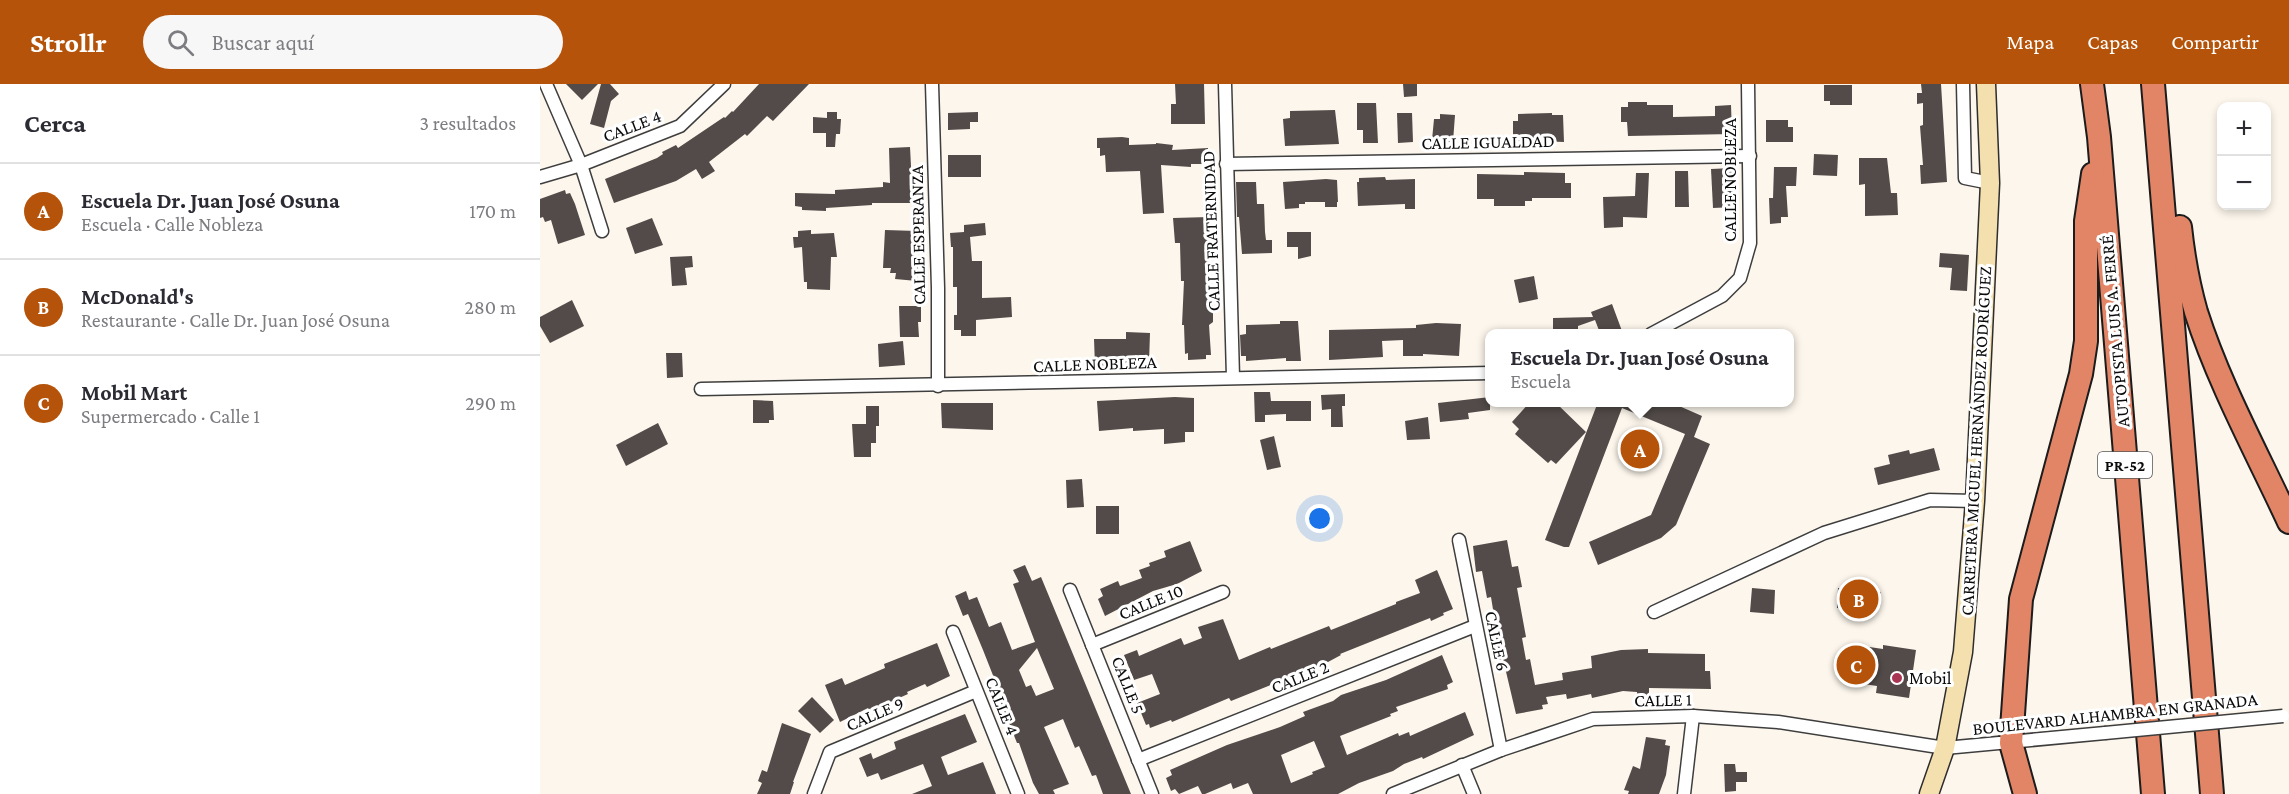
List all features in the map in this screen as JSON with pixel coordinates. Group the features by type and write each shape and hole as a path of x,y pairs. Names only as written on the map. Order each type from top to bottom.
{"highway":[{"name":"AUTOPISTA LUIS A. FERRÉ","path":"2092,84 2099,136 2153,794"},
{"path":"2152,84 2212,794"},
{"path":"2163,84 2168,102 2184,256 2196,310 2233,403 2289,522"},
{"path":"2025,794 2011,743 2021,598 2081,374 2086,341 2086,220 2099,136"}],"street":[{"path":"546,84 581,165 602,231"},
{"name":"CALLE 4","path":"540,177 581,165 680,126 724,84"},
{"name":"CALLE ESPERANZA","path":"932,84 938,288 938,386"},
{"name":"CALLE FRATERNIDAD","path":"1225,84 1233,377"},
{"name":"CALLE NOBLEZA","path":"1659,329 1722,296 1740,278 1750,243 1748,84"},
{"path":"1962,84 1965,178 1990,183"},
{"name":"CARRETERA MIGUEL HERNÁNDEZ RODRÍGUEZ","path":"1929,794 1944,748 1963,652 1975,501 1990,183 1986,84"},
{"name":"CALLE IGUALDAD","path":"1226,164 1750,156"},
{"name":"CALLE NOBLEZA","path":"701,389 938,386 1485,372"},
{"path":"1654,612 1824,532 1930,500 1975,501"},
{"name":"CALLE 6","path":"1459,540 1501,750"},
{"name":"CALLE 5","path":"1070,590 1152,794"},
{"name":"CALLE 10","path":"1092,645 1223,592"},
{"name":"CALLE 2","path":"1138,760 1475,626"},
{"name":"CALLE 4","path":"953,632 1018,794"},
{"name":"CALLE 9","path":"814,794 830,752 976,691"},
{"name":"BOULEVARD ALHAMBRA EN GRANADA","path":"1944,748 2286,715"},
{"path":"1684,794 1693,716"},
{"name":"CALLE 1","path":"1393,794 1501,750 1593,719 1693,716 1778,722 1944,748"},
{"path":"1462,765 1474,794"}],"building":[{"path":"566,84 598,84 582,100"},
{"path":"601,84 610,84 619,94 611,101 604,128 590,124"},
{"path":"759,84 809,84 773,121 767,116 747,136 745,134 709,162 715,171 702,179 696,169 676,181 614,203 605,179 657,158 663,154 662,152 676,145 678,148 733,112"},
{"path":"1175,84 1204,84 1205,124 1171,124 1171,104 1176,104"},
{"path":"1403,84 1417,84 1417,96 1404,97"},
{"path":"1921,84 1941,84 1947,182 1921,184 1920,165 1923,165 1920,126 1923,125 1923,103 1917,104 1917,93 1922,93"},
{"path":"1824,85 1852,85 1852,105 1830,105 1830,101 1824,101"},
{"path":"1628,102 1673,105 1673,117 1715,116 1715,106 1731,105 1732,134 1628,136 1627,122 1621,122 1621,107 1628,107"},
{"path":"1357,103 1376,103 1378,143 1363,143 1363,130 1357,130"},
{"path":"1335,110 1339,144 1285,146 1283,119 1290,118 1290,111"},
{"path":"827,112 837,112 837,119 841,119 840,134 836,134 835,147 826,147 826,133 813,133 813,117 827,118"},
{"path":"978,112 978,122 970,122 970,129 948,130 948,113"},
{"path":"1397,113 1412,113 1413,142 1398,143"},
{"path":"1552,113 1552,115 1563,115 1564,142 1513,140 1513,121 1518,121 1518,114"},
{"path":"1440,114 1455,115 1453,142 1432,140 1434,119 1440,119"},
{"path":"1766,120 1788,120 1788,127 1793,127 1793,142 1766,142"},
{"path":"1097,138 1129,138 1129,145 1156,143 1173,145 1172,150 1208,148 1208,164 1191,164 1191,167 1161,165 1164,213 1143,214 1140,171 1106,172 1105,155 1100,156 1100,148 1097,148"},
{"path":"910,147 912,185 917,185 916,203 872,203 872,205 826,208 826,211 802,210 802,207 795,206 795,193 835,194 835,190 883,187 883,182 890,183 889,148"},
{"path":"1814,154 1838,155 1837,176 1813,175"},
{"path":"948,155 981,155 981,177 948,177"},
{"path":"1859,158 1887,158 1891,193 1897,193 1898,215 1865,216 1865,184 1859,185"},
{"path":"1774,167 1797,167 1796,186 1786,186 1788,217 1781,217 1781,223 1770,224 1769,198 1773,198"},
{"path":"1733,168 1735,207 1713,208 1711,169"},
{"path":"1675,171 1688,171 1689,207 1675,207"},
{"path":"1524,172 1565,173 1565,183 1571,183 1571,198 1532,198 1532,201 1525,201 1525,206 1494,206 1494,199 1477,199 1477,174 1524,175"},
{"path":"1636,173 1649,173 1647,218 1623,217 1623,227 1604,228 1603,197 1635,196"},
{"path":"1385,177 1386,180 1415,179 1415,209 1405,209 1405,204 1358,206 1357,182 1359,178"},
{"path":"1337,180 1337,207 1325,207 1325,202 1305,202 1305,204 1299,204 1299,208 1285,209 1283,182"},
{"path":"1236,182 1256,182 1257,204 1264,204 1266,240 1272,240 1272,253 1242,254 1239,217 1237,217"},
{"path":"565,190 566,194 570,193 575,204 585,235 558,244 551,220 545,222 543,217 540,218 540,199"},
{"path":"1209,217 1208,293 1213,293 1213,322 1209,325 1211,355 1206,355 1206,359 1188,360 1188,353 1185,354 1184,325 1182,325 1184,281 1181,281 1180,243 1175,243 1173,218"},
{"path":"652,218 663,245 635,254 626,228"},
{"path":"985,223 986,235 970,237 972,261 982,261 982,298 1011,297 1012,317 976,320 976,336 961,336 961,330 954,330 954,315 957,315 957,287 953,287 953,247 951,247 950,233 964,232 964,225"},
{"path":"811,230 811,234 834,233 837,257 831,257 830,290 807,289 807,282 804,282 802,247 794,248 793,237 798,237 798,231"},
{"path":"885,230 917,231 914,267 918,267 917,281 895,279 896,273 890,273 891,268 883,268"},
{"path":"1287,232 1311,232 1311,256 1298,259 1298,247 1287,247"},
{"path":"1940,253 1969,255 1967,291 1950,290 1952,268 1939,267"},
{"path":"692,256 693,267 685,268 687,285 672,286 670,257"},
{"path":"1534,276 1538,299 1519,303 1514,280"},
{"path":"572,300 584,326 550,343 540,326 540,317"},
{"path":"1612,304 1621,329 1598,329 1595,320 1578,326 1578,329 1553,329 1553,318 1593,317 1591,312"},
{"path":"899,306 921,306 921,322 918,322 919,337 900,337"},
{"path":"1280,321 1298,321 1301,361 1286,361 1286,358 1246,361 1246,356 1241,356 1240,335 1246,334 1246,325 1280,324"},
{"path":"1461,324 1459,356 1423,354 1423,356 1403,356 1403,340 1382,341 1383,357 1329,360 1329,330 1416,328 1416,325"},
{"path":"1126,332 1150,333 1149,363 1119,362 1119,366 1095,366 1094,339 1126,339"},
{"path":"903,341 905,365 879,367 878,344"},
{"path":"666,353 682,353 683,377 667,378"},
{"path":"1254,392 1270,392 1271,401 1311,401 1311,421 1286,421 1286,414 1265,415 1265,422 1255,422"},
{"path":"1345,394 1345,406 1342,406 1343,427 1331,427 1331,409 1322,410 1321,395"},
{"path":"1194,398 1194,432 1185,432 1185,442 1164,444 1164,429 1133,431 1133,428 1099,431 1097,401"},
{"path":"1485,398 1485,407 1490,407 1490,410 1468,413 1469,419 1440,422 1438,403"},
{"path":"753,400 773,401 774,420 769,420 769,423 753,423"},
{"path":"941,403 993,403 993,430 942,428"},
{"path":"866,406 879,406 876,443 871,443 871,457 854,457 852,424 866,424"},
{"path":"1526,407 1560,407 1586,432 1556,464 1551,460 1548,463 1515,434 1519,429 1512,422"},
{"path":"1596,407 1681,407 1702,416 1694,437 1710,444 1676,525 1661,538 1598,565 1589,542 1651,515 1685,434 1622,408 1569,547 1545,540"},
{"path":"1428,417 1430,439 1407,440 1405,421"},
{"path":"658,423 668,444 626,466 616,445"},
{"path":"1274,436 1281,467 1267,470 1260,440"},
{"path":"1934,448 1940,470 1878,485 1874,468 1890,464 1888,455 1909,450 1910,454"},
{"path":"1082,479 1084,507 1067,508 1066,480"},
{"path":"1096,506 1119,506 1119,534 1096,534"},
{"path":"1507,540 1512,567 1518,566 1522,587 1517,588 1526,637 1522,638 1526,660 1530,659 1535,685 1563,680 1562,673 1592,668 1591,656 1621,650 1648,649 1648,653 1705,654 1705,671 1710,671 1711,689 1649,688 1649,696 1637,696 1637,692 1623,691 1592,698 1591,694 1567,699 1566,694 1546,697 1548,704 1542,705 1543,709 1516,714 1503,659 1499,660 1491,597 1487,598 1482,571 1476,572 1473,546"},
{"path":"1190,541 1202,571 1177,584 1153,591 1105,616 1098,599 1103,596 1100,589 1118,581 1120,586 1142,578 1139,570 1150,566 1149,563 1166,557 1164,551"},
{"path":"1025,565 1032,581 1041,577 1131,794 1103,794 1096,775 1092,776 1079,746 1075,748 1063,719 1044,727 1069,784 1053,790 1055,794 1039,794 1033,783 968,614 963,616 955,596 966,591 969,600 977,597 989,627 1001,622 1012,650 1035,642 1013,584 1019,582 1013,570","holes":["1037,648 1054,689 1036,696 1031,685 1026,687 1019,670"]},
{"path":"1437,570 1453,609 1443,613 1444,615 1431,621 1430,618 1340,654 1328,662 1231,701 1229,698 1172,722 1171,720 1150,728 1149,724 1146,725 1137,703 1160,694 1152,674 1134,680 1124,655 1137,650 1139,656 1181,638 1184,645 1202,638 1198,627 1223,619 1239,660 1329,626 1331,630 1396,604 1396,602 1420,593 1415,580"},
{"path":"1752,588 1775,590 1774,614 1750,612"},
{"path":"1838,588 1881,592 1880,607 1837,608"},
{"path":"937,643 950,676 927,687 925,684 879,707 869,711 868,708 840,722 825,685 842,678 845,685 885,668 884,664"},
{"path":"1849,644 1883,649 1883,645 1916,650 1909,698 1876,693 1877,686 1844,681"},
{"path":"1442,655 1453,682 1447,685 1448,689 1396,707 1398,711 1390,714 1391,716 1340,736 1347,755 1398,733 1399,736 1409,732 1410,736 1465,712 1474,735 1338,794 1253,794 1248,783 1233,789 1231,783 1205,794 1202,794 1198,786 1179,794 1175,789 1171,791 1166,778 1172,775 1170,770 1227,745 1280,727 1305,716 1303,712 1333,701 1341,695 1386,680","holes":["1314,741 1325,767 1291,783 1281,755"]},
{"path":"812,697 834,720 820,733 798,711"},
{"path":"965,714 977,742 941,757 948,775 983,762 996,794 912,794 932,786 923,764 881,780 878,773 867,777 859,758 871,753 873,759 896,749 894,742"},
{"path":"782,723 811,734 790,794 757,794 762,783 758,781 762,770 767,772"},
{"path":"1646,737 1666,740 1665,745 1670,746 1666,775 1659,794 1628,794 1629,791 1624,790 1633,766 1640,769"},
{"path":"1724,764 1735,764 1736,772 1747,772 1747,782 1736,782 1736,791 1725,792"}],"place":[{"name":"Escuela Dr. Juan José Osuna","path":"1640,449"},
{"name":"McDonald's","path":"1859,599"},
{"name":"Mobil Mart","path":"1856,665"},
{"name":"Mobil","path":"1897,678"}]}
